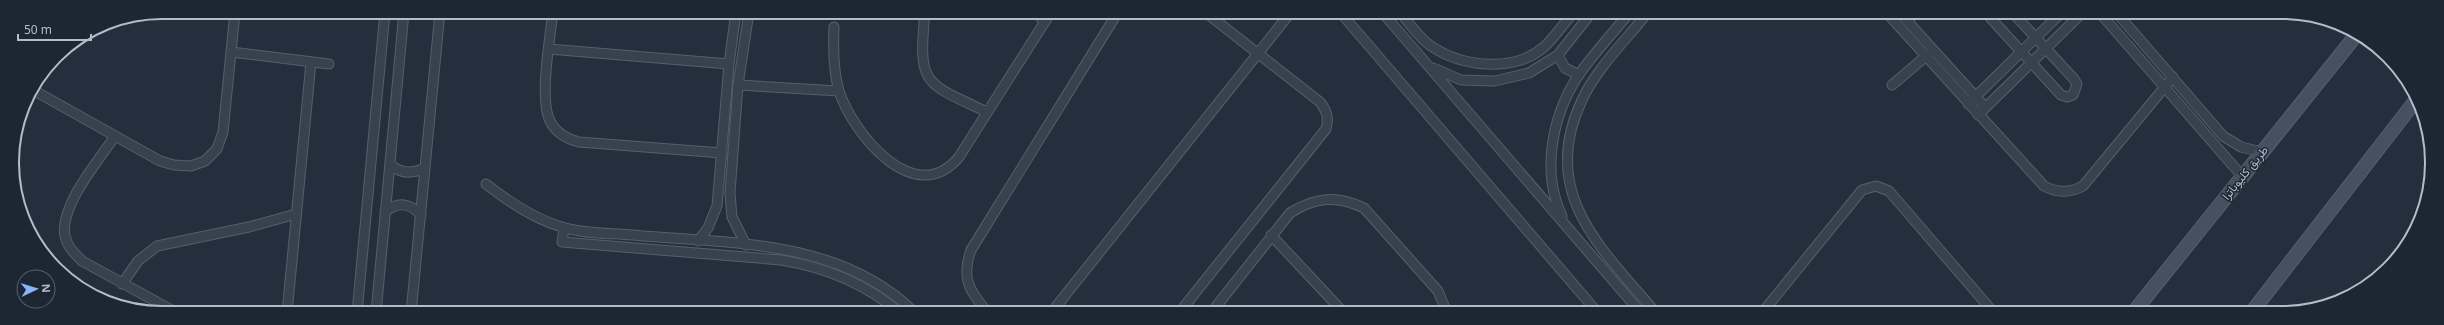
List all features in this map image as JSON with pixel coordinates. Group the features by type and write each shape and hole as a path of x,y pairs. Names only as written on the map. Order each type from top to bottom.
{"main road":[{"name":"طريق كليوباترا","path":"2139,306 2354,38"},
{"path":"2256,306 2412,105"}],"street":[{"path":"37,92 160,161 174,165 191,166 205,161 217,149 223,132 234,19"},
{"path":"357,306 384,19"},
{"path":"377,306 403,19"},
{"path":"412,306 439,19"},
{"path":"552,19 545,102 550,123 562,135 579,142 722,154"},
{"path":"698,241 708,228 715,214 722,154 729,64 735,19"},
{"path":"746,245 735,227 730,205 738,85 748,19"},
{"path":"924,19 921,54 927,75 944,92 987,112"},
{"path":"1042,19 1045,22"},
{"path":"834,27 834,66 839,91 852,120 868,142 898,167 916,174 931,174 950,166 959,157 1047,19"},
{"path":"983,306 969,288 966,269 972,250 1114,19"},
{"path":"1185,306 1326,129 1327,114 1320,102 1214,19"},
{"path":"1057,306 1285,19"},
{"path":"1346,19 1592,306"},
{"path":"1388,19 1636,306"},
{"path":"1407,19 1436,48 1447,55 1466,62 1486,64 1506,63 1526,57 1543,48 1568,19"},
{"path":"1430,67 1460,80 1495,81 1529,73 1558,55 1586,19"},
{"path":"1567,226 1556,203 1552,176 1552,150 1556,124 1565,98 1579,75 1624,19"},
{"path":"1643,19 1597,77 1582,99 1573,123 1568,149 1568,175 1574,201 1584,225 1599,246 1650,306"},
{"path":"1894,19 1976,96 1985,107"},
{"path":"1991,19 2020,53 2061,95 2067,98 2073,95 2077,84 2074,79 2018,19"},
{"path":"1968,104 2055,19"},
{"path":"1978,115 2076,19"},
{"path":"2105,19 2242,176"},
{"path":"2122,19 2223,136 2241,147 2262,152"},
{"path":"1907,20 1968,104 2044,186 2053,190 2068,192 2083,186 2173,77"},
{"path":"549,49 729,64"},
{"path":"231,52 329,64"},
{"path":"1892,85 1930,53"},
{"path":"1558,55 1565,68 1579,75"},
{"path":"288,306 311,62"},
{"path":"738,85 839,91"},
{"path":"115,136 68,208 64,222 65,236 71,250 82,261 164,306"},
{"path":"390,164 402,172 410,173 425,168"},
{"path":"486,184 532,215 564,228 746,245 801,252 842,265 880,284 907,306"},
{"path":"1768,306 1862,190 1876,186 1889,191 1988,306"},
{"path":"1216,306 1290,213 1303,205 1318,200 1334,198 1349,201 1364,208 1438,291 1444,306"},
{"path":"386,212 396,205 406,204 414,208 420,215"},
{"path":"122,284 138,261 157,246 249,227 296,214"},
{"path":"564,228 562,242 592,243 797,263 845,278 877,296 891,306"},
{"path":"1272,235 1335,306"}]}
